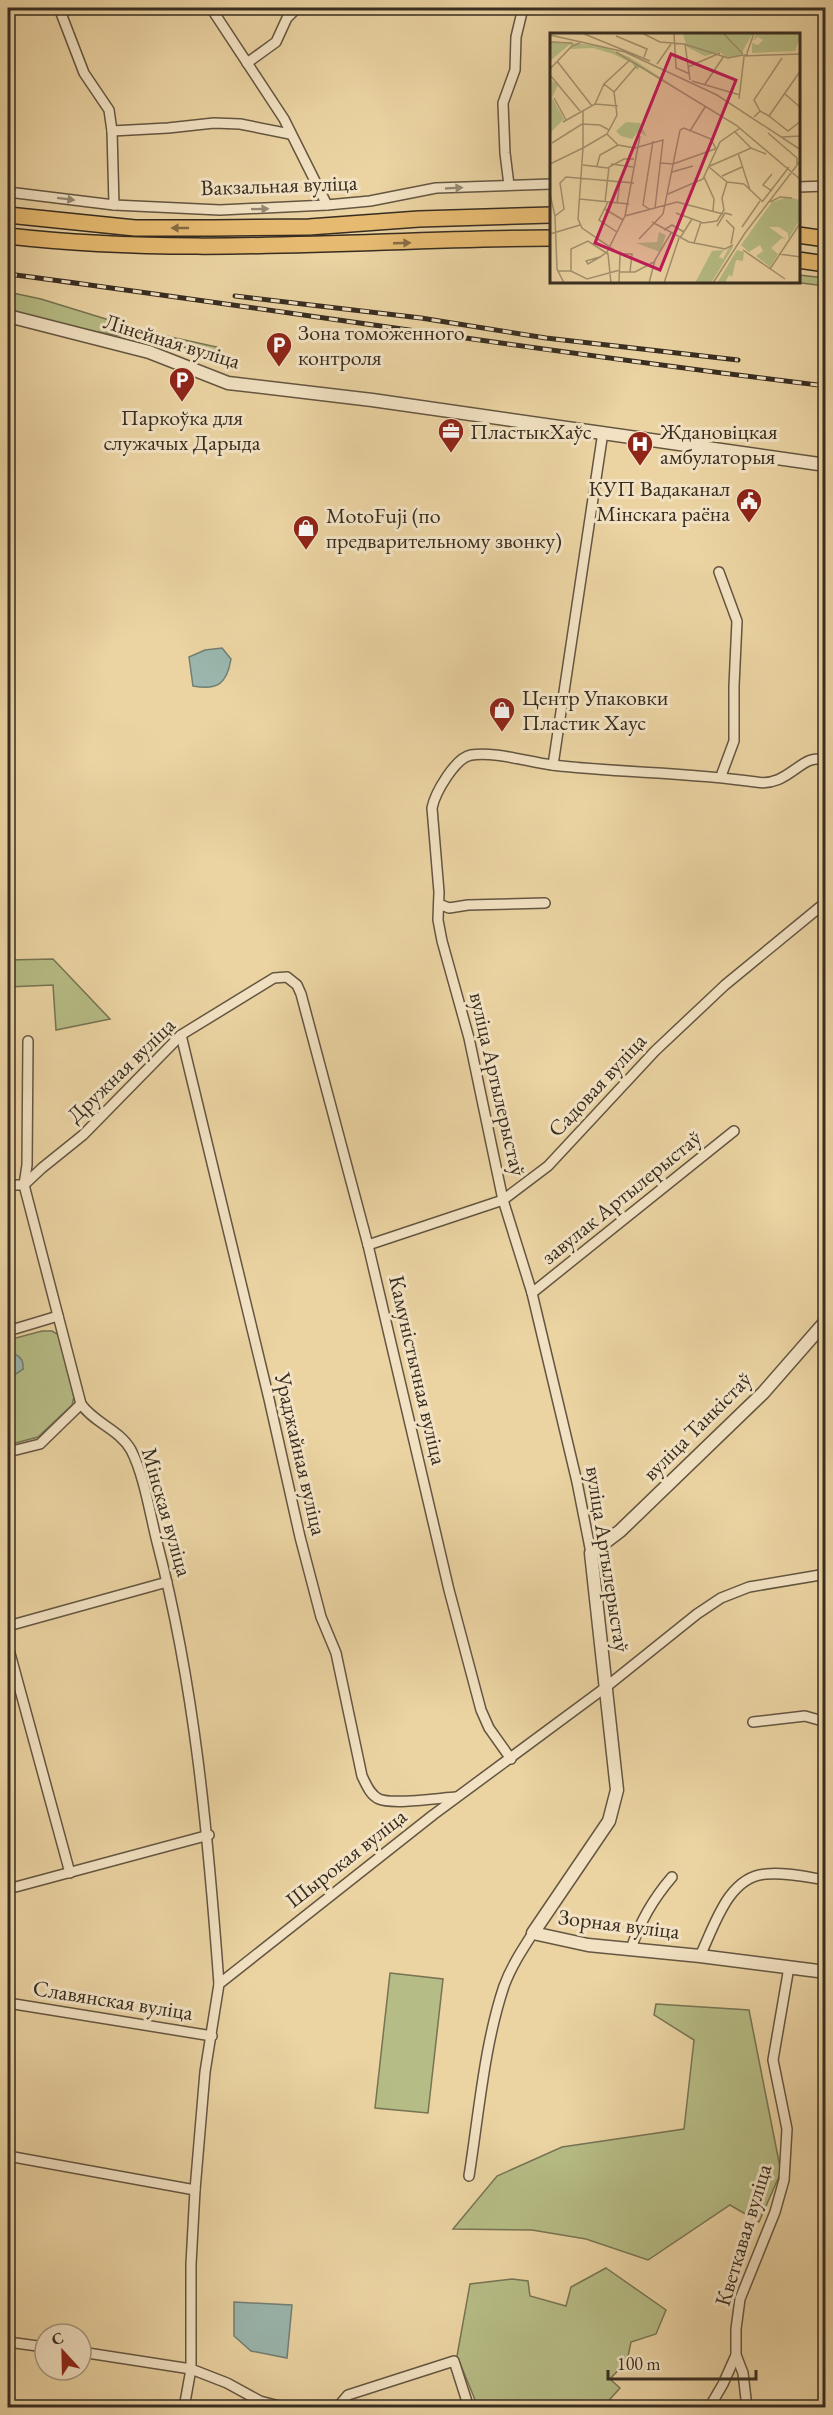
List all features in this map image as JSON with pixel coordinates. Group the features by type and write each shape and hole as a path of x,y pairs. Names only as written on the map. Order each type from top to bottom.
{"highway":[{"path":"8,215 135,228 309,227 419,219 550,215"},
{"path":"800,235 825,239"},
{"path":"8,236 112,246 165,247 303,246 550,238"},
{"path":"800,260 825,264"}],"street":[{"path":"59,8 84,73 109,111 112,131 114,205"},
{"path":"211,8 284,119 327,205"},
{"path":"247,63 276,42 287,18 297,8"},
{"path":"508,185 503,103 515,70 516,37 523,8"},
{"path":"112,131 214,123 240,124 290,134"},
{"name":"Вакзальная вуліца","path":"8,192 114,205 220,210 370,201 436,188 550,184"},
{"path":"800,188 825,186"},
{"name":"Лінейная вуліца","path":"8,316 149,352 228,383 372,400 825,465"},
{"path":"603,432 553,765 721,776 769,784 785,777 807,761 818,758 825,761"},
{"path":"719,572 737,621 734,741 721,776"},
{"name":"вуліца Артылерыстаў","path":"469,2176 489,2047 504,1984 514,1962 609,1821 616,1790 591,1553 577,1482 532,1293 503,1200 469,1038 438,920 439,892 432,808 434,798 460,759 471,755 488,755 553,765"},
{"name":"Садовая вуліца","path":"368,1245 503,1200 548,1166 654,1051 725,985 825,902"},
{"path":"439,904 449,908 468,905 545,903"},
{"name":"Дружная вуліца","path":"24,1185 82,1135 182,1035 274,978 287,977 297,985"},
{"name":"Камуністычная вуліца","path":"297,985 368,1245 449,1590 481,1710 489,1728 511,1759"},
{"name":"Ураджайная вуліца","path":"182,1035 300,1537 321,1617 336,1653 362,1776 369,1790 378,1798 390,1802 456,1797"},
{"path":"8,1452 40,1444 81,1404 24,1185 27,1165 28,1041"},
{"name":"завулак Артылерыстаў","path":"532,1293 734,1131"},
{"path":"8,1185 24,1185"},
{"path":"8,1331 58,1316"},
{"name":"вуліца Танкістаў","path":"591,1553 620,1531 763,1393 825,1321"},
{"name":"Мінская вуліца","path":"81,1404 87,1412 122,1438 135,1458 167,1582 192,1706 208,1835 219,1984"},
{"name":"Шырокая вуліца","path":"219,1984 456,1797 511,1759 606,1687 697,1614 721,1598 749,1587 825,1574"},
{"path":"8,1626 167,1582"},
{"path":"8,1646 70,1873"},
{"path":"753,1722 805,1716 825,1722"},
{"path":"8,1889 208,1835"},
{"name":"Зорная вуліца","path":"700,1956 731,1893 745,1879 764,1874 825,1880"},
{"path":"631,1949 639,1923 656,1895 672,1877"},
{"name":"Зорная вуліца","path":"533,1933 588,1945 825,1972"},
{"name":"Кветкавая вуліца","path":"747,2408 743,2373 736,2355 736,2329 740,2299 775,2212 784,2180 787,2129 773,2060 789,1967"},
{"path":"184,2408 191,2369 191,2255 195,2190 205,2072 219,1984"},
{"name":"Славянская вуліца","path":"8,2003 212,2036"},
{"path":"8,2156 195,2190"},
{"path":"8,2342 33,2345"},
{"path":"93,2354 191,2369 227,2383 260,2401 286,2408"},
{"path":"709,2408 736,2355"},
{"path":"337,2408 348,2395 454,2361 469,2408"}],"green space":[{"path":"800,275 825,278 825,286 800,283"},
{"path":"8,292 41,299 148,332 217,347 216,353 8,316"},
{"path":"53,959 110,1019 56,1030 53,985 8,987 8,960"},
{"path":"42,1331 52,1331 59,1335 74,1397 72,1405 38,1437 8,1445 8,1379 23,1369 15,1354 8,1357 8,1340"},
{"path":"390,1973 443,1979 428,2113 375,2108"},
{"path":"656,2004 749,2010 781,2172 759,2222 730,2205 648,2260 586,2239 532,2230 453,2229 497,2176 562,2147 684,2129 694,2040 654,2015"},
{"path":"606,2268 666,2310 656,2334 631,2342 627,2361 610,2379 620,2388 603,2407 478,2407 457,2356 470,2284 512,2279 528,2281 530,2296 566,2306 571,2287"}],"water":[{"path":"222,648 231,659 224,679 215,686 193,686 189,657 205,650"},
{"path":"15,1354 22,1360 23,1369 8,1379 8,1357"},
{"path":"234,2302 292,2305 287,2358 251,2351 234,2336"}],"railway":[{"path":"8,274 621,360 826,386"},
{"path":"235,296 421,318 546,338 738,360"}],"place":[{"name":"Зона томоженного контроля","path":"279,368"},
{"name":"Паркоўка для служачых Дарыда","path":"182,403"},
{"name":"ПластыкХаўс","path":"451,454"},
{"name":"Ждановіцкая амбулаторыя","path":"640,467"},
{"name":"КУП Вадаканал Мінскага раёна","path":"749,524"},
{"name":"MotoFuji (по предварительному звонку)","path":"306,551"},
{"name":"Центр Упаковки Пластик Хаус","path":"502,733"}]}
